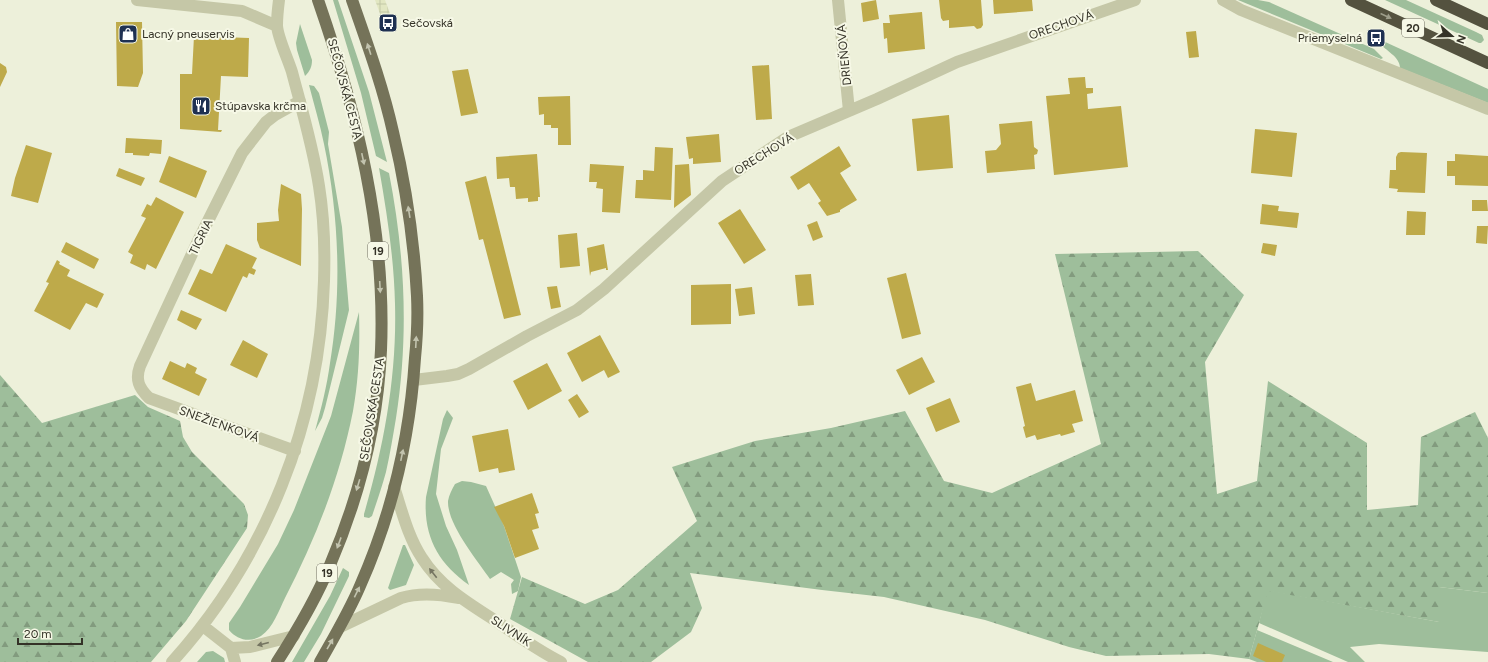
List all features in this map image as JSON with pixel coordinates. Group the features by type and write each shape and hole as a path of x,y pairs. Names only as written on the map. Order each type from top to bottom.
{"highway":[{"name":"20","path":"1351,0 1488,63"},
{"path":"1436,0 1488,24"},
{"path":"1471,16 1488,13"}],"main road":[{"name":"SEČOVSKÁ CESTA","path":"278,662 311,606 330,565 352,506 361,477 372,427 381,350 381,311 377,238 364,164 338,62 318,0"},
{"path":"320,662 340,627 360,586 394,487 410,417 417,340 417,298 410,215 393,132 381,86 352,0"}],"street":[{"path":"138,0 242,11 277,26"},
{"path":"172,662 203,626 236,578 262,531 280,493 295,451 312,385 320,338 324,268 320,187 300,101 277,26 279,0"},
{"name":"DRIEŇOVÁ","path":"838,0 849,111"},
{"name":"ORECHOVÁ","path":"414,380 458,374 577,310 604,289 722,181 788,137 957,62 1134,0"},
{"path":"1223,0 1241,10 1488,109"},
{"name":"TIGRIA","path":"144,393 137,382 137,374 140,366 198,241 242,153 266,122 300,101"},
{"name":"SNEŽIENKOVÁ","path":"144,393 149,398 156,401 295,451"},
{"name":"SLIVNÍK","path":"394,487 409,533 422,558 437,578 448,589 462,599 543,652 561,662"},
{"path":"340,627 410,595 432,594 462,599"},
{"path":"203,626 231,648 235,662"},
{"path":"231,648 250,647 294,636"}],"green space":[{"path":"333,0 338,0 369,92 387,162 376,156 361,93"},
{"path":"1238,0 1258,0 1269,2 1374,49 1383,58 1381,59"},
{"path":"1385,0 1406,0 1482,35 1484,40 1479,43"},
{"path":"300,24 312,60 312,65 305,76 296,43"},
{"path":"1383,41 1488,89 1488,103 1400,68 1398,60 1379,42"},
{"path":"309,85 314,86 319,93 329,132 328,144 342,227 349,310 325,408 322,418 315,431 322,406 334,336 337,254 336,226 329,171"},
{"path":"379,168 389,173 399,234 402,265 404,326 403,356 396,418 386,472 372,516 369,518 364,517 364,514 378,462 388,410 394,357 395,331 392,253"},
{"path":"1198,251 1244,295 1205,362 1217,494 1257,481 1268,381 1367,443 1367,510 1418,505 1421,437 1475,412 1488,438 1488,593 1439,587 1439,622 1268,591 1249,659 1209,654 1106,656 1069,647 985,620 884,597 690,573 702,608 691,632 651,662 588,662 510,619 522,577 585,604 618,590 697,521 672,467 755,441 831,428 905,411 944,481 992,493 1101,444 1055,254"},
{"path":"359,312 359,362 353,411 348,436 326,507 307,553 272,624 265,633 257,638 248,640 240,638 229,630 229,623 278,544 294,510 331,416"},
{"path":"0,375 42,423 135,395 148,407 180,421 183,437 192,452 244,504 248,515 247,528 186,621 151,662 0,662"},
{"path":"447,410 453,418 441,449 436,494 446,526 457,550 469,585 458,577 441,558 430,536 427,524 426,497 443,419"},
{"path":"462,481 486,486 504,526 521,577 518,591 512,594 511,584 514,580 501,572 490,579 464,542 452,520 448,499 455,484"},
{"path":"403,545 405,545 414,565 406,585 390,590 388,588"},
{"path":"343,568 349,572 349,576 321,634 304,662 292,662 330,596"},
{"path":"1439,587 1488,593 1488,652 1379,644 1350,647 1365,662 1348,662 1259,623 1267,590 1439,622"},
{"path":"1257,630 1333,662 1257,662 1249,659"},
{"path":"213,651 224,658 225,662 197,662 206,652"}],"shaded area":[{"path":"375,0 385,0 393,22 384,25"}],"building":[{"path":"876,0 879,19 863,22 861,3"},
{"path":"939,0 981,0 983,25 981,28 977,29 974,26 949,28 949,20 943,21 941,18"},
{"path":"993,0 1032,0 1033,11 994,14"},
{"path":"922,12 925,49 888,53 887,38 884,39 883,23 890,23 889,15"},
{"path":"116,22 142,22 143,73 138,87 117,86"},
{"path":"1196,31 1199,57 1189,58 1186,32"},
{"path":"194,36 249,38 248,77 221,76 218,130 222,130 221,132 180,129 180,74 192,74"},
{"path":"0,63 6,67 7,72 0,87"},
{"path":"769,65 772,119 756,120 752,66"},
{"path":"468,69 478,113 461,116 452,71"},
{"path":"1085,77 1086,88 1093,88 1093,93 1087,94 1088,109 1121,106 1128,167 1054,175 1046,96 1070,94 1068,78"},
{"path":"570,96 571,145 558,145 558,128 551,128 551,125 544,125 544,114 539,115 538,97"},
{"path":"949,115 953,168 917,171 912,119"},
{"path":"1032,121 1034,147 1038,150 1037,154 1034,155 1035,169 987,173 985,151 996,150 1001,144 999,124"},
{"path":"1255,129 1297,133 1292,177 1251,173"},
{"path":"719,134 721,162 693,164 693,158 689,159 686,137"},
{"path":"126,138 162,140 161,154 150,153 149,156 125,153"},
{"path":"26,145 52,153 38,203 11,196 15,178"},
{"path":"839,146 851,166 840,173 857,200 840,210 840,212 827,216 818,203 821,201 809,183 798,190 790,177"},
{"path":"655,147 673,148 671,200 635,198 636,180 643,180 643,170 654,171"},
{"path":"1398,153 1427,153 1425,193 1397,192 1398,189 1389,188 1390,170 1396,170 1396,157"},
{"path":"537,154 540,197 538,197 538,201 528,202 528,198 516,199 515,187 510,187 509,178 497,179 496,157"},
{"path":"1455,154 1488,156 1488,186 1455,185 1455,176 1447,176 1447,161 1455,161"},
{"path":"169,156 207,171 196,198 159,182"},
{"path":"590,164 624,166 620,213 602,212 603,189 596,188 597,182 589,182"},
{"path":"689,164 691,195 674,208 675,165"},
{"path":"119,168 145,178 141,186 116,176"},
{"path":"486,176 521,315 504,319 483,239 479,240 465,182"},
{"path":"281,184 301,194 301,266 260,248 257,240 257,223 279,221 278,210"},
{"path":"156,197 184,212 156,269 147,264 145,270 130,263 133,255 128,252 146,218 141,216 147,204 151,206"},
{"path":"1472,200 1487,200 1488,211 1472,211"},
{"path":"1262,204 1279,206 1278,211 1299,213 1297,228 1260,224"},
{"path":"740,209 766,250 744,264 718,223"},
{"path":"1407,211 1426,212 1425,235 1406,235"},
{"path":"817,221 823,237 813,241 807,225"},
{"path":"1477,226 1488,226 1487,244 1476,243"},
{"path":"577,233 580,266 560,268 558,235"},
{"path":"66,242 99,259 94,269 61,252"},
{"path":"1263,243 1277,245 1275,256 1261,253"},
{"path":"226,244 257,258 252,268 256,270 254,275 249,273 247,278 243,276 226,312 188,294 200,269 212,274"},
{"path":"604,244 608,270 606,270 606,268 591,272 590,276 587,248"},
{"path":"57,260 60,262 59,264 70,270 67,276 104,294 97,308 86,303 70,330 34,311 49,283 46,282"},
{"path":"906,273 921,334 902,339 887,278"},
{"path":"811,274 814,305 798,306 795,275"},
{"path":"731,284 731,324 691,325 691,285"},
{"path":"557,286 561,307 551,309 547,287"},
{"path":"752,287 755,314 739,316 735,289"},
{"path":"181,310 202,319 196,330 177,320"},
{"path":"600,335 620,372 608,378 604,370 582,382 567,353"},
{"path":"243,340 268,354 257,378 230,365"},
{"path":"922,357 935,382 909,395 896,370"},
{"path":"170,361 185,368 187,363 197,368 195,373 207,379 199,396 162,379"},
{"path":"547,363 562,391 528,410 513,381"},
{"path":"1031,383 1036,401 1075,390 1083,421 1072,424 1075,432 1037,440 1035,435 1026,438 1023,427 1025,426 1016,387"},
{"path":"577,394 589,412 579,418 568,400"},
{"path":"950,398 960,422 936,432 926,408"},
{"path":"508,429 515,470 499,473 498,468 479,472 472,436"},
{"path":"532,493 539,513 535,514 539,528 532,530 539,549 515,558 504,526 494,507"},
{"path":"1258,643 1285,655 1282,662 1266,662 1253,656"}],"place":[{"name":"Sečovská","path":"388,23"},
{"name":"Lacný pneuservis","path":"128,34"},
{"name":"Priemyselná","path":"1376,38"},
{"name":"Stúpavska krčma","path":"201,106"}]}
